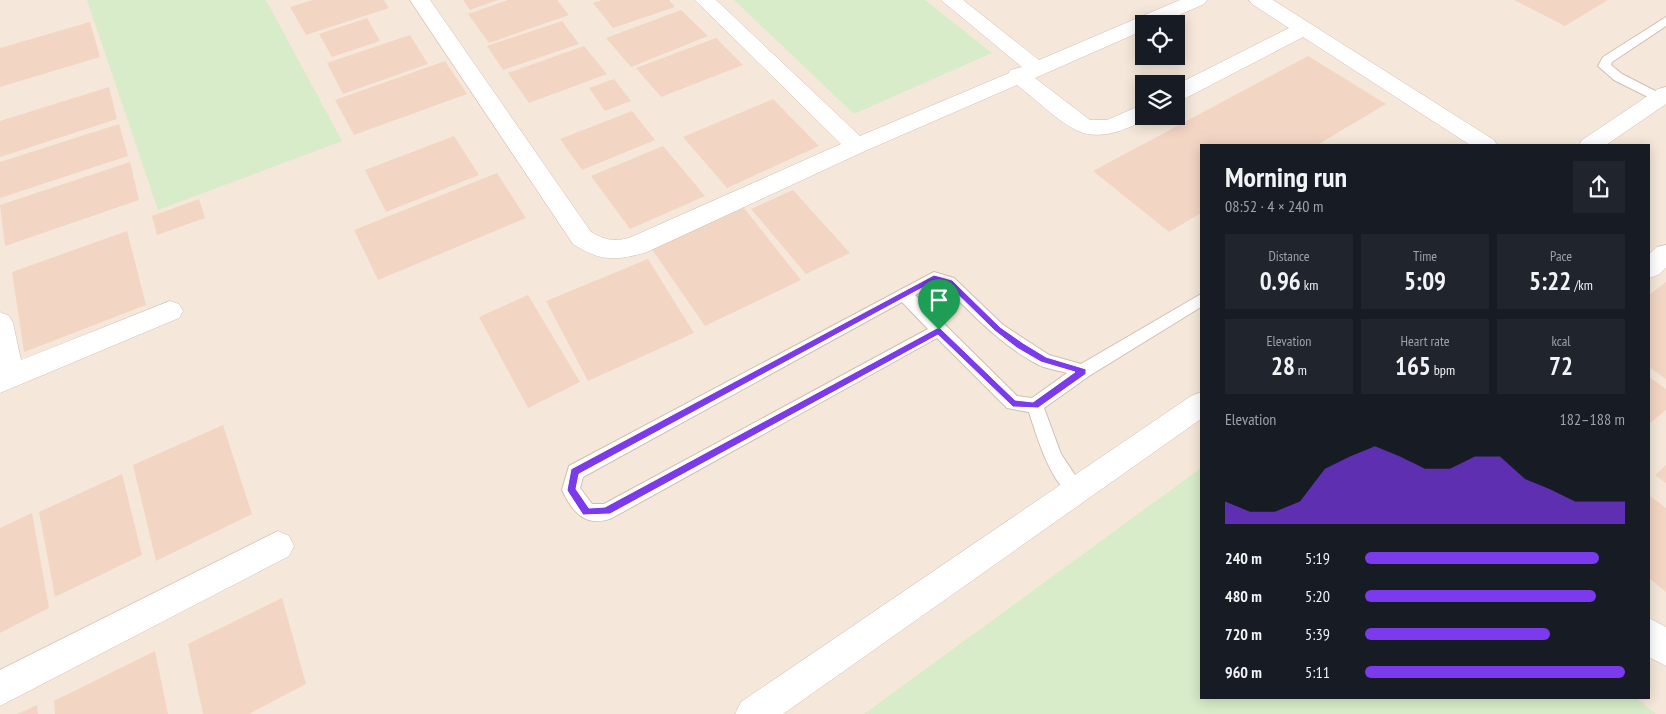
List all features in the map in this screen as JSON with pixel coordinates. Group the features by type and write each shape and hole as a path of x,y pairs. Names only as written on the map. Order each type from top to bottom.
{"street":[{"path":"420,0 582,238 598,248 619,252 856,146 1196,0"},
{"path":"704,0 856,146"},
{"path":"951,0 1083,126 1095,130 1111,128 1135,116"},
{"path":"1259,0 1484,144"},
{"path":"1185,89 1304,29"},
{"path":"1591,144 1663,96"},
{"path":"1650,267 1666,254"},
{"path":"0,323 6,379 170,311"},
{"path":"753,714 1200,405"},
{"path":"0,689 278,546"},
{"path":"1650,636 1666,649"}],"lane":[{"path":"1663,96 1618,78 1604,66 1607,60 1666,21"},
{"path":"939,330 606,512 587,512 571,490 575,472 934,278 949,282 997,329 1044,360 1083,371"},
{"path":"904,294 1013,403 1035,405 1083,371 1200,301"},
{"path":"1035,405 1053,458 1076,490"}],"shaded area":[{"path":"0,0 1666,0 1666,714 0,714"}],"green space":[{"path":"87,0 266,0 342,141 158,210"},
{"path":"734,0 925,0 992,53 854,114"},
{"path":"1200,469 1200,699 1637,699 1656,714 864,714"}],"building":[{"path":"313,0 384,0 389,8 306,35 290,7"},
{"path":"463,0 498,0 470,10"},
{"path":"508,0 557,0 569,15 489,43 468,14"},
{"path":"602,0 669,0 675,7 613,28 593,3"},
{"path":"1514,0 1608,0 1565,26"},
{"path":"681,10 708,36 631,67 606,38"},
{"path":"367,18 380,41 332,57 319,34"},
{"path":"562,21 579,44 503,70 487,46"},
{"path":"90,22 100,57 0,87 0,48"},
{"path":"410,35 428,64 343,94 327,63"},
{"path":"716,38 743,65 661,97 636,68"},
{"path":"584,46 607,74 529,103 508,73"},
{"path":"1308,56 1386,104 1319,144 1200,144 1200,214 1169,232 1093,171 1179,125 1185,125 1185,122"},
{"path":"445,61 467,94 354,135 335,100"},
{"path":"614,79 631,101 605,111 589,88"},
{"path":"109,87 117,119 0,157 0,121"},
{"path":"773,99 819,146 727,188 683,137"},
{"path":"632,111 655,140 582,170 560,139"},
{"path":"119,124 128,156 0,198 0,162"},
{"path":"454,136 479,175 386,212 365,170"},
{"path":"663,146 705,196 630,229 591,176"},
{"path":"130,162 139,200 5,246 0,205"},
{"path":"497,173 526,218 378,280 354,230"},
{"path":"793,190 850,253 806,274 751,209"},
{"path":"199,199 205,218 157,235 152,216"},
{"path":"744,208 801,280 705,326 651,248"},
{"path":"127,231 146,305 24,352 12,272"},
{"path":"648,259 694,333 588,381 546,301"},
{"path":"1666,282 1666,379 1650,368 1650,294"},
{"path":"528,295 580,382 528,408 479,317"},
{"path":"1650,378 1666,389 1666,410 1650,423"},
{"path":"223,425 252,514 156,561 133,465"},
{"path":"1666,465 1666,483 1655,475"},
{"path":"122,474 142,555 55,597 39,512"},
{"path":"1650,496 1666,508 1666,592 1650,579"},
{"path":"32,513 49,608 0,633 0,528"},
{"path":"282,598 306,684 249,714 203,714 188,644"},
{"path":"155,651 168,714 55,714 54,701"},
{"path":"37,705 38,714 17,714"}],"route":[{"path":"934,278 949,282 997,329 1044,360 1083,371 1035,405 1013,403 939,330 606,512 587,512 571,490 575,472 934,278"}]}
